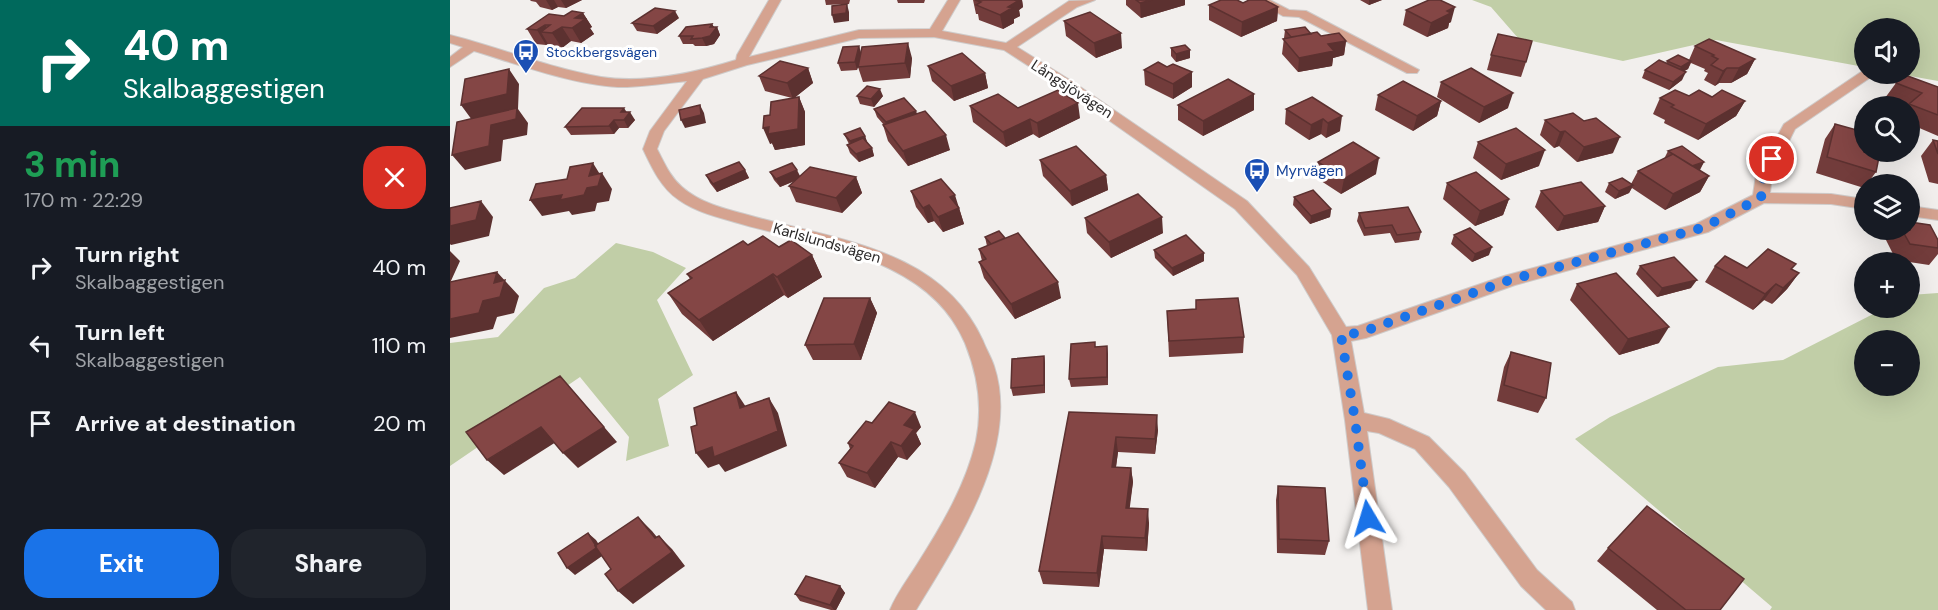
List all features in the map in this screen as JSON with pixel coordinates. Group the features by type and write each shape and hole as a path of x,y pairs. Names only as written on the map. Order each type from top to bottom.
{"street":[{"path":"743,62 743,55 775,0"},
{"path":"934,33 954,0"},
{"path":"1008,47 1073,4 1089,0"},
{"path":"1261,0 1287,13 1302,14 1412,70"},
{"name":"Långsjövägen","path":"450,39 543,68 602,81 654,81 698,76 743,62 860,34 934,33 1008,47 1144,136 1241,205 1303,271 1341,335 1355,420 1380,610"},
{"path":"450,63 472,46"},
{"name":"Karlslundsvägen","path":"698,76 657,131 651,149 666,182 682,198 705,208 880,257 912,272 939,290 962,317 981,349 988,383 990,424 984,455 970,494 902,610"},
{"path":"1761,198 1764,175 1789,127 1854,82"},
{"path":"1341,335 1359,333 1510,280 1702,228 1761,198 1831,199 1854,202"},
{"path":"1920,212 1938,215"},
{"path":"1355,420 1382,425 1422,442 1457,480 1529,578 1563,610"}],"green space":[{"path":"1472,0 1938,0 1938,81 1920,78 1920,18 1854,18 1854,65 1716,40 1623,61 1518,38 1491,7"},
{"path":"616,243 653,252 686,268 657,300 693,375 658,399 669,446 626,461 629,437 580,377 450,466 450,343 498,337 544,288 575,278"},
{"path":"1938,293 1938,610 1770,610 1772,607 1575,439 1610,417 1718,367 1783,360 1865,318 1920,318 1920,294"}],"building":[{"path":"975,0 1018,1 1008,7 1012,8 1000,15 976,5 981,2"},
{"path":"1136,0 1152,0 1140,3"},
{"path":"1221,0 1237,0 1243,3 1249,0 1265,0 1278,7 1242,22 1209,5"},
{"path":"1429,0 1440,0 1455,7 1447,11 1451,13 1431,23 1406,10"},
{"path":"847,4 846,13 832,15 832,6"},
{"path":"655,8 675,11 653,26 632,23"},
{"path":"572,11 583,13 575,18 585,19 572,28 562,27 552,33 541,32 550,25 537,30 527,29 549,14 564,16"},
{"path":"1090,12 1121,33 1094,43 1064,21"},
{"path":"712,24 710,27 717,27 710,36 691,39 693,36 679,36 686,27"},
{"path":"1305,27 1311,34 1291,37 1285,30"},
{"path":"1317,32 1321,36 1339,33 1346,41 1328,44 1334,51 1299,58 1283,39"},
{"path":"1498,34 1532,41 1526,62 1491,55"},
{"path":"1709,39 1755,59 1739,68 1727,68 1723,71 1711,65 1718,59 1712,56 1714,55 1695,46"},
{"path":"908,43 905,63 858,67 862,47"},
{"path":"1185,45 1190,50 1176,54 1171,48"},
{"path":"859,46 855,62 838,63 843,47"},
{"path":"962,53 985,73 951,86 928,66"},
{"path":"1678,55 1691,61 1681,67 1667,61"},
{"path":"1659,60 1686,72 1673,82 1645,70"},
{"path":"780,61 808,68 787,83 759,76"},
{"path":"1158,62 1167,67 1173,64 1192,72 1173,84 1144,70"},
{"path":"1471,68 1513,93 1484,107 1441,82"},
{"path":"509,69 507,94 461,105 465,79"},
{"path":"1228,79 1254,94 1203,121 1178,105"},
{"path":"1920,80 1938,87 1938,115 1920,108 1918,96 1922,93 1899,84 1920,84"},
{"path":"1403,81 1441,101 1417,116 1378,95"},
{"path":"867,86 880,89 871,99 857,96"},
{"path":"1058,90 1078,103 1037,123 1030,119 1003,132 970,106 998,94 1018,108"},
{"path":"1675,90 1689,96 1699,90 1712,97 1722,90 1745,101 1706,124 1671,107 1674,105 1660,98"},
{"path":"799,97 798,129 768,134 769,127 763,128 764,116 770,115 771,102"},
{"path":"1312,97 1342,116 1328,123 1323,119 1311,125 1286,109"},
{"path":"904,98 916,111 886,122 874,109"},
{"path":"700,105 701,115 681,120 679,110"},
{"path":"517,108 516,119 491,125 489,146 452,155 457,122"},
{"path":"582,108 624,108 621,112 630,112 624,120 614,120 609,126 565,127"},
{"path":"925,111 946,135 903,151 883,125"},
{"path":"1573,113 1584,121 1596,118 1620,137 1584,147 1565,131 1560,132 1545,120"},
{"path":"1835,124 1854,129 1854,162 1878,162 1876,172 1827,157"},
{"path":"860,128 865,136 850,141 844,134"},
{"path":"1516,128 1545,150 1506,164 1478,142"},
{"path":"863,138 872,148 856,154 847,145"},
{"path":"1933,140 1938,141 1938,154"},
{"path":"1353,142 1379,158 1344,179 1318,162"},
{"path":"1076,146 1106,175 1070,191 1040,160"},
{"path":"1682,146 1704,162 1692,166 1668,151"},
{"path":"1673,154 1709,176 1673,194 1638,171"},
{"path":"739,162 745,170 713,184 706,175"},
{"path":"593,163 589,176 602,173 598,186 587,188 584,195 560,200 562,195 530,200 536,184 567,179 570,167"},
{"path":"792,163 797,170 776,179 770,172"},
{"path":"810,167 856,177 836,198 789,186"},
{"path":"1476,172 1509,199 1480,211 1447,183"},
{"path":"1622,178 1633,185 1619,191 1609,183"},
{"path":"941,179 955,195 950,197 959,208 938,217 929,205 923,208 911,191"},
{"path":"1581,182 1605,206 1564,216 1541,191"},
{"path":"1313,190 1331,209 1311,216 1294,197"},
{"path":"1138,194 1162,217 1109,242 1085,218"},
{"path":"481,201 476,220 450,226 450,208"},
{"path":"1408,207 1421,232 1397,235 1392,225 1365,228 1359,213"},
{"path":"1920,224 1930,225 1938,240 1938,248 1910,244 1908,240 1920,240"},
{"path":"1470,228 1492,247 1475,254 1454,235"},
{"path":"999,231 1005,238 991,244 985,237"},
{"path":"1018,233 1058,282 1011,304 979,262 986,259 979,249"},
{"path":"1186,235 1204,253 1172,268 1154,250"},
{"path":"763,236 779,247 791,240 812,255 777,277 773,274 699,320 668,293 692,278 687,274 743,241 748,245"},
{"path":"1768,249 1796,264 1791,269 1799,273 1783,288 1776,284 1765,294 1715,266 1725,256 1747,268"},
{"path":"1674,257 1697,280 1662,288 1640,266"},
{"path":"497,272 494,283 505,280 500,297 483,301 479,313 450,319 450,282"},
{"path":"1616,273 1669,327 1628,339 1577,284"},
{"path":"824,298 870,298 854,344 805,345"},
{"path":"1238,298 1244,337 1169,341 1167,311 1196,309 1196,300"},
{"path":"1095,342 1095,347 1107,346 1107,377 1069,379 1071,344"},
{"path":"1511,352 1551,363 1546,398 1504,385"},
{"path":"1044,356 1044,385 1011,388 1012,359"},
{"path":"560,376 604,427 563,453 541,427 487,460 466,432"},
{"path":"736,392 740,408 769,398 778,431 714,457 712,447 696,453 691,427 697,425 694,408"},
{"path":"889,402 915,412 904,425 914,429 901,446 891,442 867,473 839,463 853,446 848,443 866,421 872,423"},
{"path":"1069,412 1157,415 1155,439 1116,437 1112,467 1131,468 1126,508 1148,509 1145,538 1102,536 1097,573 1039,571"},
{"path":"1278,486 1325,488 1329,541 1279,539"},
{"path":"1647,506 1744,579 1720,610 1686,610 1608,548"},
{"path":"638,517 655,538 659,536 672,552 618,591 605,574 611,569 595,546"},
{"path":"588,533 596,548 567,568 558,553"},
{"path":"806,576 840,586 830,605 795,594"}],"place":[{"name":"Stockbergsvägen","path":"526,75"},
{"name":"Myrvägen","path":"1257,194"}],"route":[{"path":"1368,518 1341,335 1359,333 1510,280 1702,228 1761,198 1764,175 1772,159"}]}
